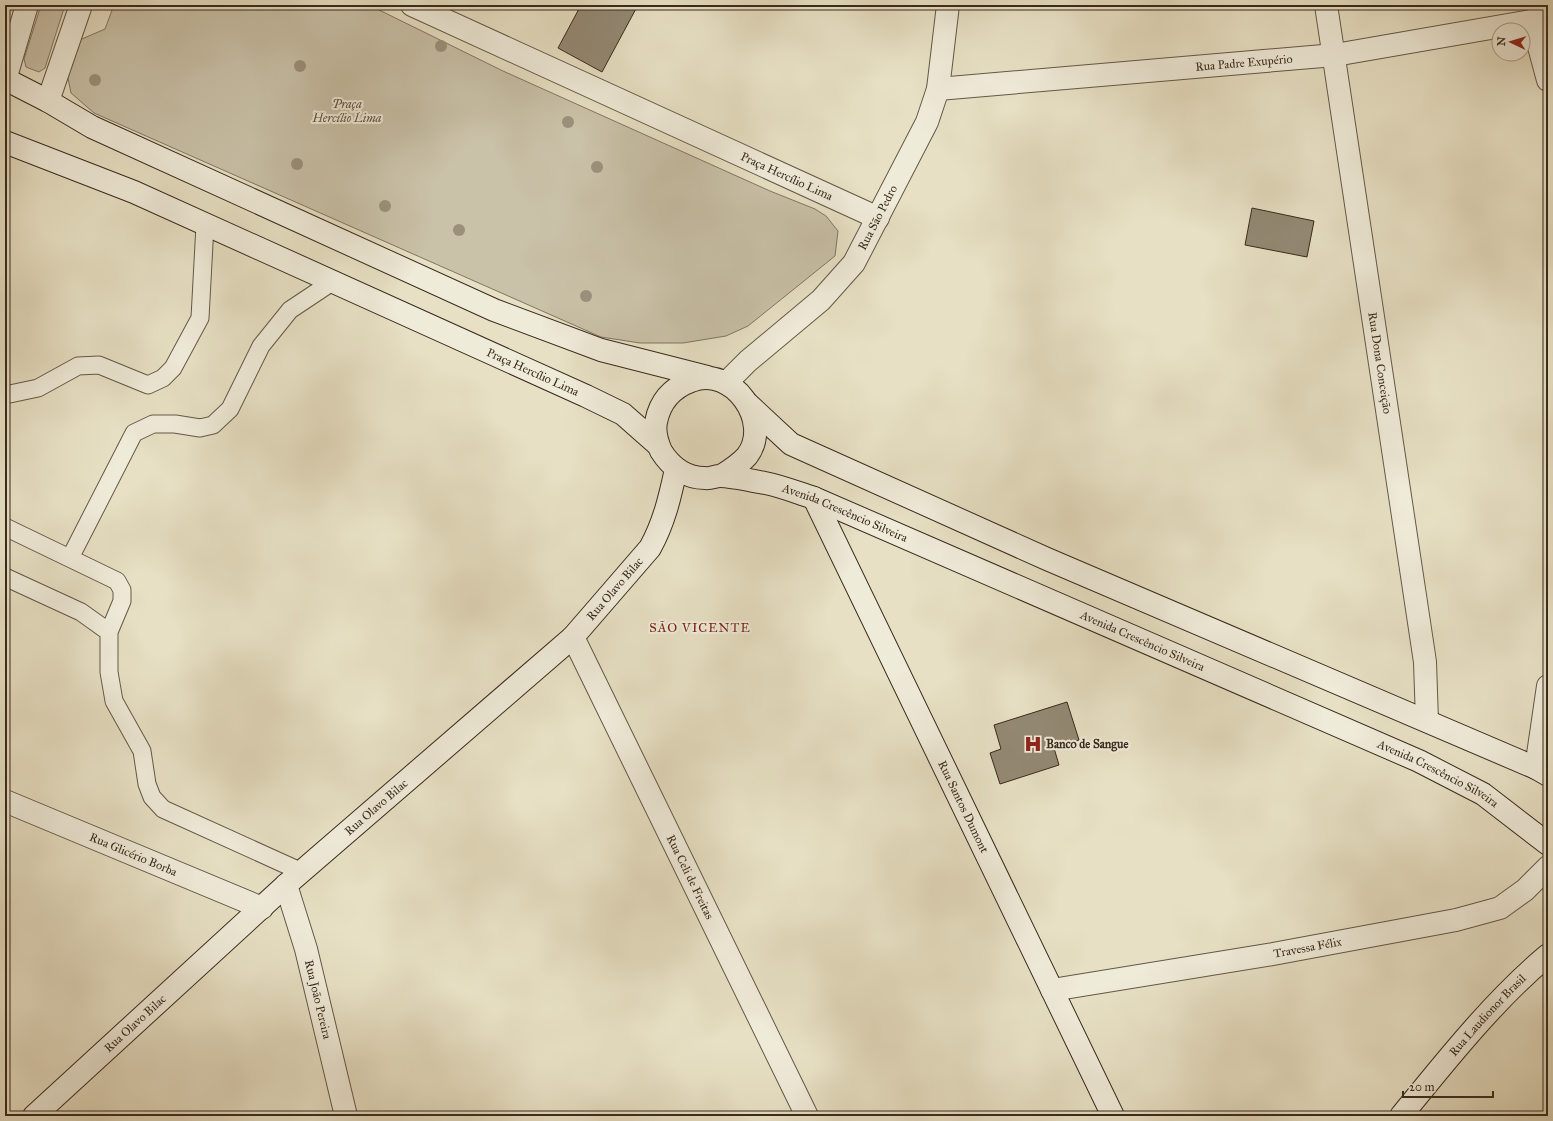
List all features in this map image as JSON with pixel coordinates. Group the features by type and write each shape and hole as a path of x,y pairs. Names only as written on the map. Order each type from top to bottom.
{"street":[{"path":"27,5 5,79 92,126 494,310 601,350 718,381 739,392 748,404 791,444 1040,556 1427,721 1542,772 1548,686"},
{"path":"48,101 81,5"},
{"name":"Praça Hercílio Lima","path":"412,5 878,218"},
{"name":"Rua São Pedro","path":"718,381 748,361 821,300 854,263 927,122 938,89 948,5"},
{"name":"Rua Dona Conceição","path":"1326,5 1335,55 1425,662 1427,721"},
{"path":"1540,20 1548,80"},
{"name":"Rua Padre Exupério","path":"938,89 1335,55 1540,20"},
{"name":"Praça Hercílio Lima","path":"5,142 134,192 586,396 623,414 658,444"},
{"path":"718,381 694,379 679,386 667,396 658,411 655,427 658,444 666,459 676,469 690,476 705,478 721,476 736,468 748,455 754,438 754,421 748,404"},
{"name":"Rua Olavo Bilac","path":"34,1116 294,878 573,637 650,548 665,516 676,469"},
{"name":"Avenida Crescêncio Silveira","path":"721,476 766,483 814,498 1419,761 1483,794 1548,844"},
{"name":"Rua Santos Dumont","path":"814,498 1113,1116"},
{"name":"Rua Celi de Freitas","path":"573,637 807,1116"},
{"name":"Rua Glicério Borba","path":"5,801 262,908"},
{"name":"Travessa Félix","path":"1052,990 1273,954 1456,920 1500,908 1525,890 1548,867"},
{"name":"Rua João Pereira","path":"294,878 306,949 346,1116"},
{"name":"Rua Laudionor Brasil","path":"1401,1116 1487,1016 1528,972 1548,955"}],"lane":[{"path":"5,395 38,388 78,366 100,365 148,384 163,378 173,368 200,318 205,225"},
{"path":"70,558 134,433 153,424 175,424 200,428 213,425 230,409 261,346 290,310 332,282"},
{"path":"5,527 117,581 122,590 122,601 109,632 108,672 114,702 142,751 147,784 152,797 163,809 294,878"},
{"path":"5,577 81,612 109,632"}],"green space":[{"path":"41,5 65,5 45,68 39,72 26,67 24,59"},
{"name":"Praça Hercílio Lima","path":"114,5 369,5 503,71 770,191 815,209 826,216 838,231 835,256 748,326 726,336 683,343 640,343 601,337 94,113 71,93 67,73 75,42 105,29"}],"building":[{"path":"581,5 638,5 602,72 558,48"},
{"path":"1252,208 1314,221 1307,257 1245,245"},
{"name":"Banco de Sangue","path":"1067,702 1079,740 1054,748 1059,765 1000,784 990,753 1001,749 994,725"}],"place":[{"name":"Banco de Sangue","path":"1033,744"}],"district":[{"name":"SÃO VICENTE","path":"700,627"}]}
